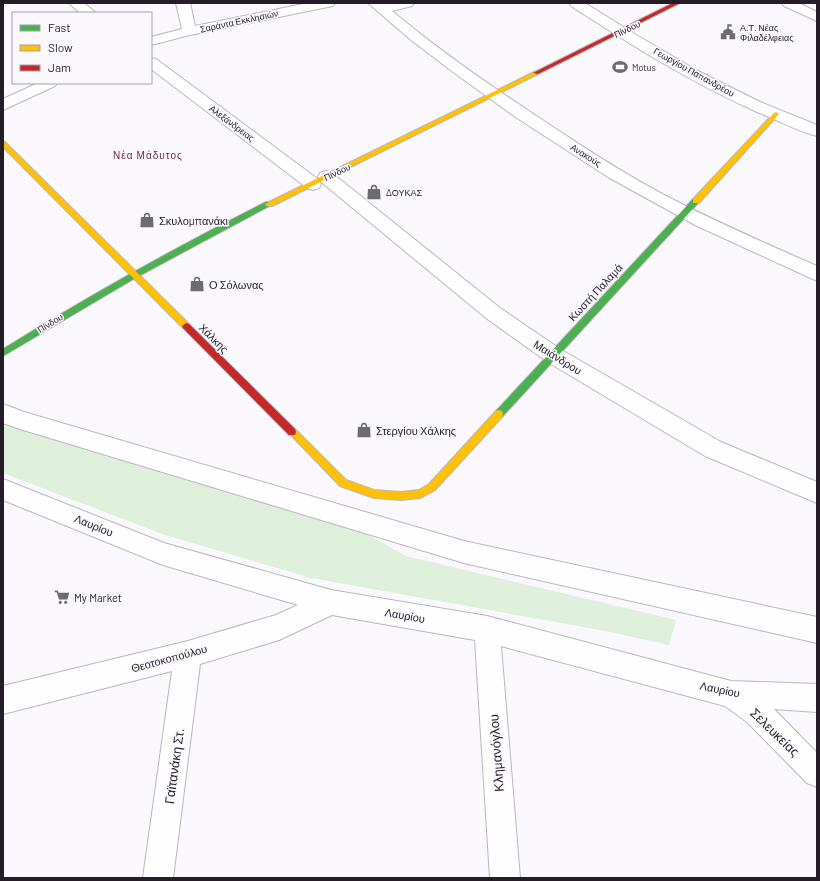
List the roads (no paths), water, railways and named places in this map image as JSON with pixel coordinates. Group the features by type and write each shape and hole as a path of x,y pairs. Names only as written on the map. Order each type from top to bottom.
{"street":[{"path":"76,3 88,12"},
{"path":"183,3 190,31"},
{"name":"Σαράντα Εκκλησιών","path":"152,41 190,31 328,3"},
{"path":"379,6 407,3"},
{"name":"Γεωργίου Παπανδρέου","path":"576,3 685,68 776,114 817,131"},
{"name":"Πίνδου","path":"3,353 133,274 218,229 677,3"},
{"path":"788,3 817,17"},
{"name":"Ανακούς","path":"379,6 419,41 492,94 573,148 641,189 685,213 817,274"},
{"name":"Αλεξάνδρειας","path":"152,63 320,180"},
{"path":"3,105 48,84"},
{"name":"Κωστή Παλαμά","path":"432,487 552,355 776,114"},
{"name":"Χάλκης","path":"3,143 343,483 374,494 401,496 420,494 432,487"},
{"name":"Μαιάνδρου","path":"320,180 420,255 487,308 552,355 712,449 817,494"},
{"path":"3,413 20,420 464,552 817,630"},
{"name":"Λαυρίου","path":"3,489 163,554 331,602 487,629 731,694 817,698"},
{"name":"Θεοτοκοπούλου","path":"3,700 188,654 280,627 331,602"},
{"name":"Κλημανόγλου","path":"487,629 505,878"},
{"name":"Γαϊτανάκη Στ.","path":"158,878 188,654"},
{"name":"Σελευκείας","path":"731,694 757,712 817,773"}],"place":[{"name":"Α.Τ. Νέας Φιλαδέλφειας","path":"728,32"},
{"name":"Motus","path":"620,67"},
{"name":"ΔΟΥΚΑΣ","path":"374,192"},
{"name":"Σκυλομπανάκι","path":"147,220"},
{"name":"Ο Σόλωνας","path":"197,284"},
{"name":"Στεργίου Χάλκης","path":"364,430"},
{"name":"My Market","path":"62,597"}],"district":[{"name":"Νέα Μάδυτος","path":"148,155"}]}
